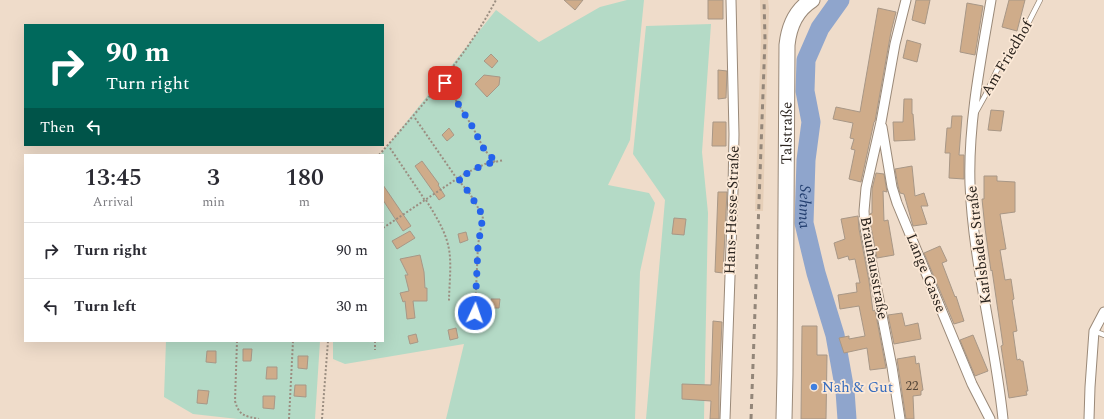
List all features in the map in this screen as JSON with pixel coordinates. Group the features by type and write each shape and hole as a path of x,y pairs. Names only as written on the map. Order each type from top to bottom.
{"main road":[{"name":"Talstraße","path":"784,419 786,55 788,33 792,22 806,1"}],"street":[{"name":"Hans-Hesse-Straße","path":"725,419 734,142 731,0"},
{"name":"Brauhausstraße","path":"900,419 892,367 865,228 864,211 866,188 881,122 895,44 906,0"},
{"name":"Karlsbader Straße","path":"991,0 979,67 974,115 970,183 973,218 1003,419"},
{"name":"Lange Gasse","path":"881,122 892,187 897,203 972,384 990,419"},
{"path":"1089,419 1094,331 1104,312"}],"lane":[{"name":"Am Friedhof","path":"974,115 997,70 1014,52 1040,0"},
{"path":"1094,331 1104,335"}],"path":[{"path":"380,154 428,99 483,24 496,0"},
{"path":"445,83 472,126 484,149 496,162"},
{"path":"415,118 470,194 483,216 478,246 475,313"},
{"path":"390,148 438,219 447,242 450,258 449,302"},
{"path":"384,227 458,178 485,164 504,160"},
{"path":"237,342 235,401 237,410 241,414 259,419"},
{"path":"289,419 293,342"},
{"path":"322,419 328,342"},
{"path":"375,342 375,350"}],"shaded area":[{"path":"760,0 768,0 769,9 763,211 755,211 761,38"}],"green space":[{"path":"627,0 644,0 630,140 608,185 649,193 655,203 640,272 635,419 446,419 464,344 345,364 333,359 333,342 384,342 384,154 381,154 496,10 539,42 600,7"},
{"path":"711,24 702,152 708,213 704,419 646,419 665,200 633,154 646,26"},
{"path":"166,342 320,342 315,419 238,419 193,414 164,397"}],"building":[{"path":"564,0 583,0 575,10"},
{"path":"708,0 723,0 723,19 708,19"},
{"path":"916,0 930,0 925,24 912,20"},
{"path":"1009,0 1025,0 1017,31 1002,27"},
{"path":"967,3 983,6 975,55 960,52"},
{"path":"878,8 896,12 875,121 861,182 849,179 855,150 851,149 854,139 850,138 853,123 833,119 836,107 860,112"},
{"path":"907,40 921,44 917,62 903,58"},
{"path":"491,54 498,61 492,68 484,61"},
{"path":"718,70 727,71 726,98 718,99"},
{"path":"484,75 500,77 499,85 487,97 475,84"},
{"path":"904,99 912,99 915,140 894,141 893,122 903,122"},
{"path":"991,110 1004,111 1001,131 988,130"},
{"path":"952,116 962,116 959,155 964,155 964,179 949,178 950,153 945,153 947,128 951,128"},
{"path":"713,122 726,122 726,146 712,146"},
{"path":"449,128 454,135 447,141 442,135"},
{"path":"422,161 439,184 438,185 445,196 439,200 415,166"},
{"path":"912,166 915,196 924,193 928,206 921,206 927,224 913,226 904,194 900,193 895,169"},
{"path":"876,173 884,174 887,192 883,191 884,221 888,220 894,255 877,258 870,214 872,213 872,189"},
{"path":"984,176 997,176 997,181 1015,182 1015,212 1000,214 1006,249 1000,250 1005,280 1011,279 1014,299 1012,300 1017,331 1013,332 1017,360 1020,359 1023,361 1028,391 1026,391 1027,395 1009,398 1001,346 1003,345 985,228 982,199 984,199"},
{"path":"384,186 411,226 403,231 384,202"},
{"path":"718,192 727,192 723,273 715,272"},
{"path":"858,216 873,311 875,310 886,368 870,370 867,348 844,353 839,338 849,336 849,339 865,336 859,306 840,309 838,295 857,292 856,283 860,283 855,259 849,260 848,256 838,259 834,243 845,239 841,219"},
{"path":"674,218 686,219 684,235 672,234"},
{"path":"410,231 415,238 397,249 392,241"},
{"path":"466,232 468,240 460,243 458,234"},
{"path":"940,246 947,261 942,263 955,297 956,296 964,321 954,324 924,253"},
{"path":"420,255 424,272 425,288 427,288 427,301 413,301 415,318 407,319 405,301 403,302 400,293 409,291 405,275 408,275 400,259"},
{"path":"491,299 500,299 499,308 491,308"},
{"path":"902,313 905,326 918,323 921,339 894,344 888,315"},
{"path":"713,321 722,322 719,419 710,419 711,401 682,399 682,384 711,385"},
{"name":"Nah & Gut","path":"802,326 817,326 817,355 827,355 826,419 801,419"},
{"path":"456,328 458,338 450,340 448,330"},
{"path":"416,334 418,342 410,344 408,336"},
{"path":"973,335 988,371 975,376 960,340"},
{"path":"243,349 252,349 251,361 243,361"},
{"path":"207,351 216,351 216,363 206,362"},
{"path":"298,356 308,356 307,369 298,368"},
{"path":"915,356 916,364 919,363 923,390 921,391 921,395 913,396 914,419 906,419 897,359"},
{"path":"267,367 277,367 277,379 266,379"},
{"path":"295,385 306,385 306,397 294,396"},
{"path":"198,390 209,391 207,404 197,403"},
{"path":"263,396 275,396 274,409 263,408"}],"waterway":[{"name":"Sehma","path":"840,0 820,28 806,60 805,91 811,122 806,160 804,223 816,273 835,335 845,391 847,419"}],"railway":[{"path":"751,419 765,39 764,0"}],"place":[{"name":"Nah & Gut","path":"814,387"}],"route":[{"path":"445,83 461,107 484,149 496,162 485,164 458,178 470,194 483,216 478,246 475,313"}]}
